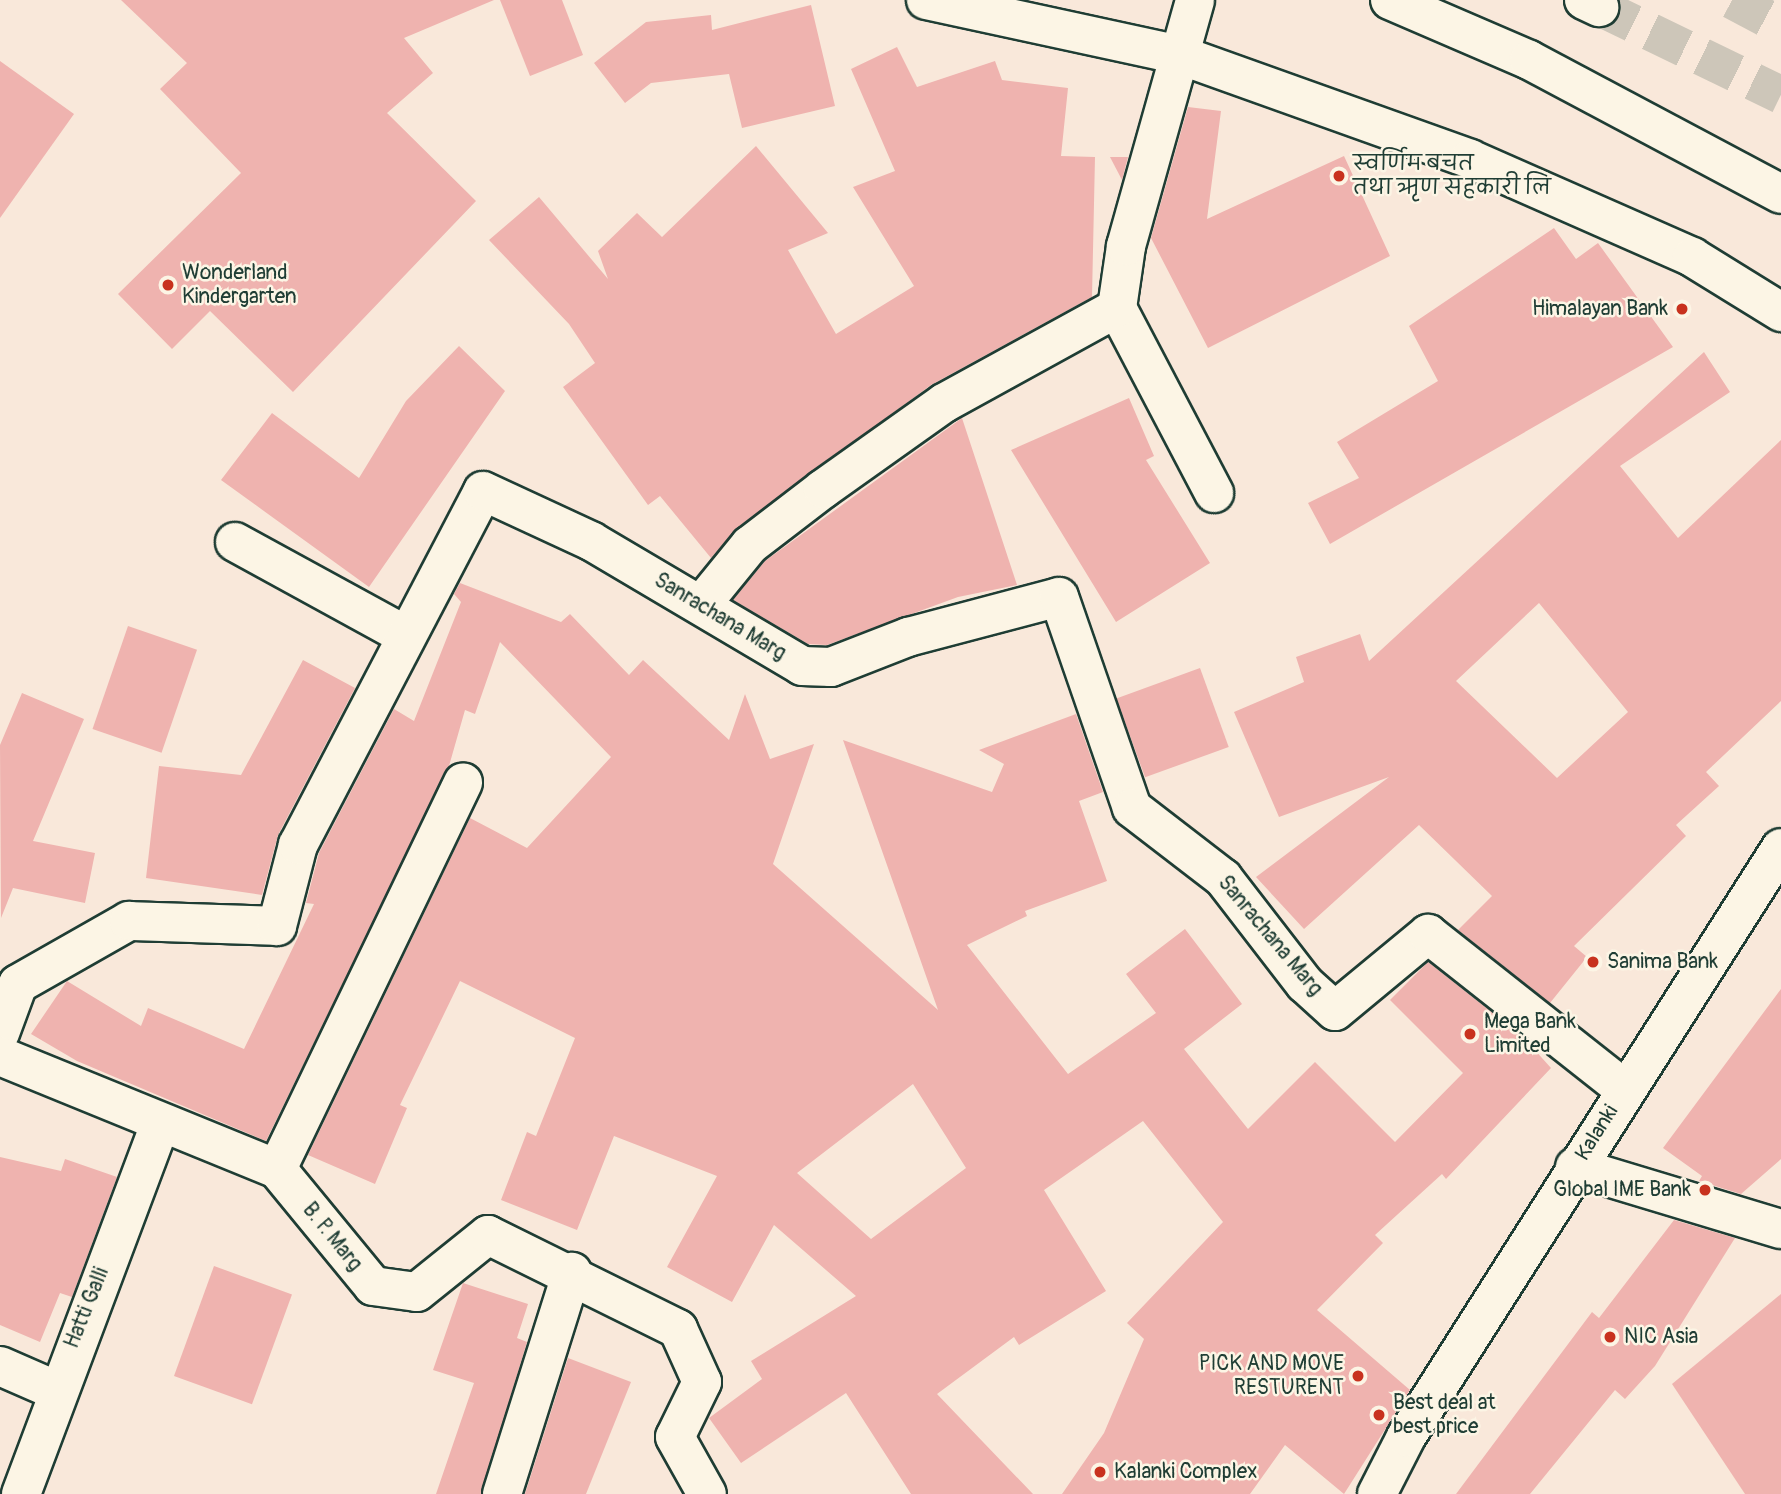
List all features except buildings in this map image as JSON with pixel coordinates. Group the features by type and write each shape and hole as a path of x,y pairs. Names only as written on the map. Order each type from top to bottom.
{"main road":[{"path":"926,0 1180,55 1470,159 1692,257 1781,312"},
{"path":"1195,0 1126,246 1117,308 1214,493"},
{"path":"1391,0 1529,60 1781,194"},
{"path":"701,605 750,545 856,465 944,403 1117,308"},
{"name":"Sanrachana Marg","path":"0,1034 18,984 129,922 277,926 298,845 405,635 483,491 591,541 802,666 831,667 908,637 1059,597 1132,808 1223,878 1305,984 1335,1011 1428,934 1624,1089"},
{"path":"235,542 405,635"},
{"path":"0,1056 160,1125 277,1169 463,782"},
{"name":"Kalanki","path":"1377,1494 1575,1167 1781,848"},
{"name":"Hatti Galli","path":"21,1494 55,1391 160,1125"},
{"path":"1575,1167 1781,1229"},
{"name":"B. P. Marg","path":"277,1169 373,1286 417,1292 488,1235 572,1272 678,1329 702,1382 675,1437 707,1494"},
{"path":"502,1494 572,1272"},
{"path":"0,1366 55,1391"}],"tunnel":[{"path":"1732,0 1781,26"},
{"path":"1599,7 1781,95"}],"place":[{"name":"स्वर्णिम बचत तथा ऋण सहकारी लि","path":"1339,176"},
{"name":"Wonderland Kindergarten","path":"168,285"},
{"name":"Himalayan Bank","path":"1682,309"},
{"name":"Sanima Bank","path":"1593,962"},
{"name":"Mega Bank Limited","path":"1470,1034"},
{"name":"Global IME Bank","path":"1705,1190"},
{"name":"NIC Asia","path":"1610,1337"},
{"name":"PICK AND MOVE RESTURENT","path":"1358,1376"},
{"name":"Best deal at best price","path":"1379,1415"},
{"name":"Kalanki Complex","path":"1100,1472"}]}
